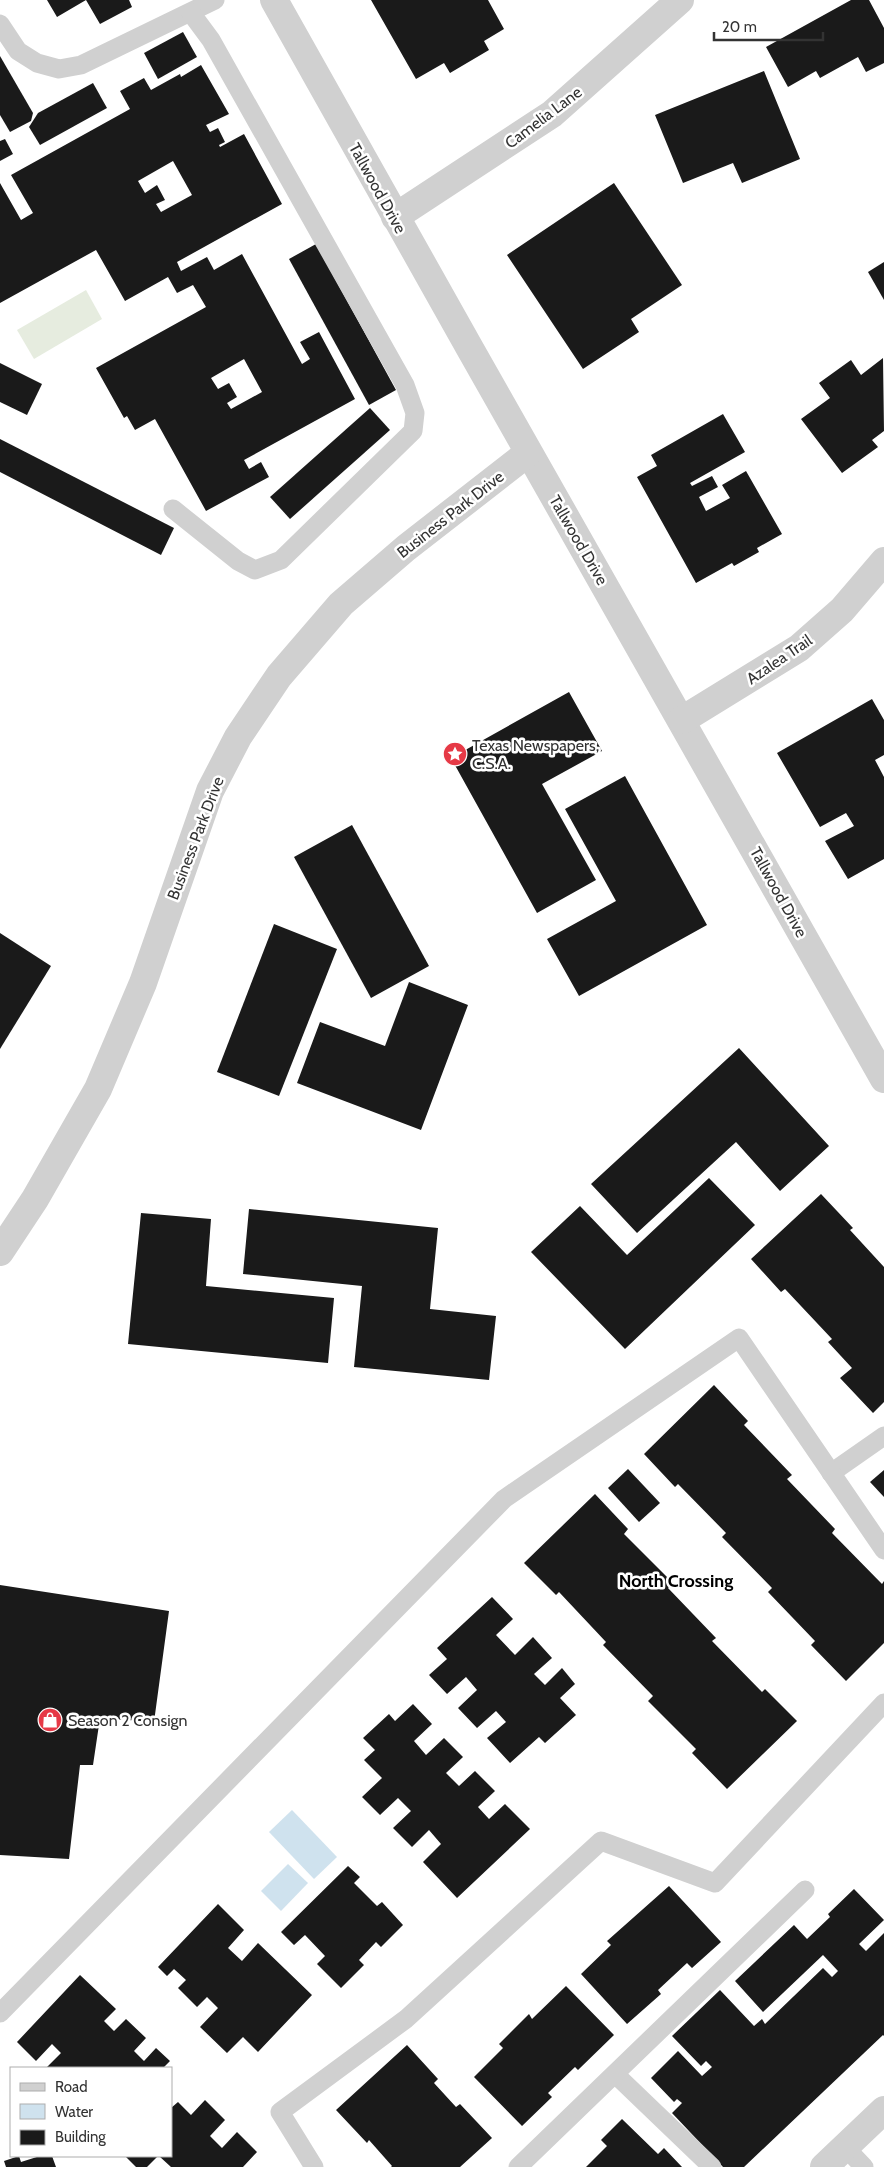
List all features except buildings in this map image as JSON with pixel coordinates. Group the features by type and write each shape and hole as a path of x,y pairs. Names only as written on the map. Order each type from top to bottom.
{"street":[{"name":"Tallwood Drive","path":"274,0 528,453 682,720 884,1079"},
{"name":"Camelia Lane","path":"395,217 552,114 680,0"},
{"name":"Business Park Drive","path":"4,1240 35,1199 98,1089 143,983 210,791 238,737 279,676 340,604 406,548 528,453"},
{"name":"Azalea Trail","path":"682,720 799,648 842,610 884,561"},
{"path":"824,2167 884,2110"}],"lane":[{"path":"0,24 18,51 37,63 59,70 81,65 215,0"},
{"path":"172,509 238,561 255,570 281,560 413,431 415,413 405,385 211,40 191,13"},
{"path":"0,2013 504,1499 739,1338 884,1550"},
{"path":"831,1473 884,1436"},
{"path":"314,2167 280,2112 406,2019 601,1841 714,1883 884,1703"},
{"path":"518,2167 805,1890"},
{"path":"615,2074 712,2167"},
{"path":"845,2147 864,2167"}],"shaded area":[{"path":"86,290 102,319 34,359 17,330"}],"water":[{"path":"292,1810 337,1857 314,1879 269,1832"},
{"path":"288,1864 308,1883 281,1911 261,1891"}],"place":[{"name":"Texas Newspapers, C.S.A.","path":"455,754"},
{"name":"Season 2 Consign","path":"50,1720"}],"district":[{"name":"North Crossing","path":"676,1581"}]}
